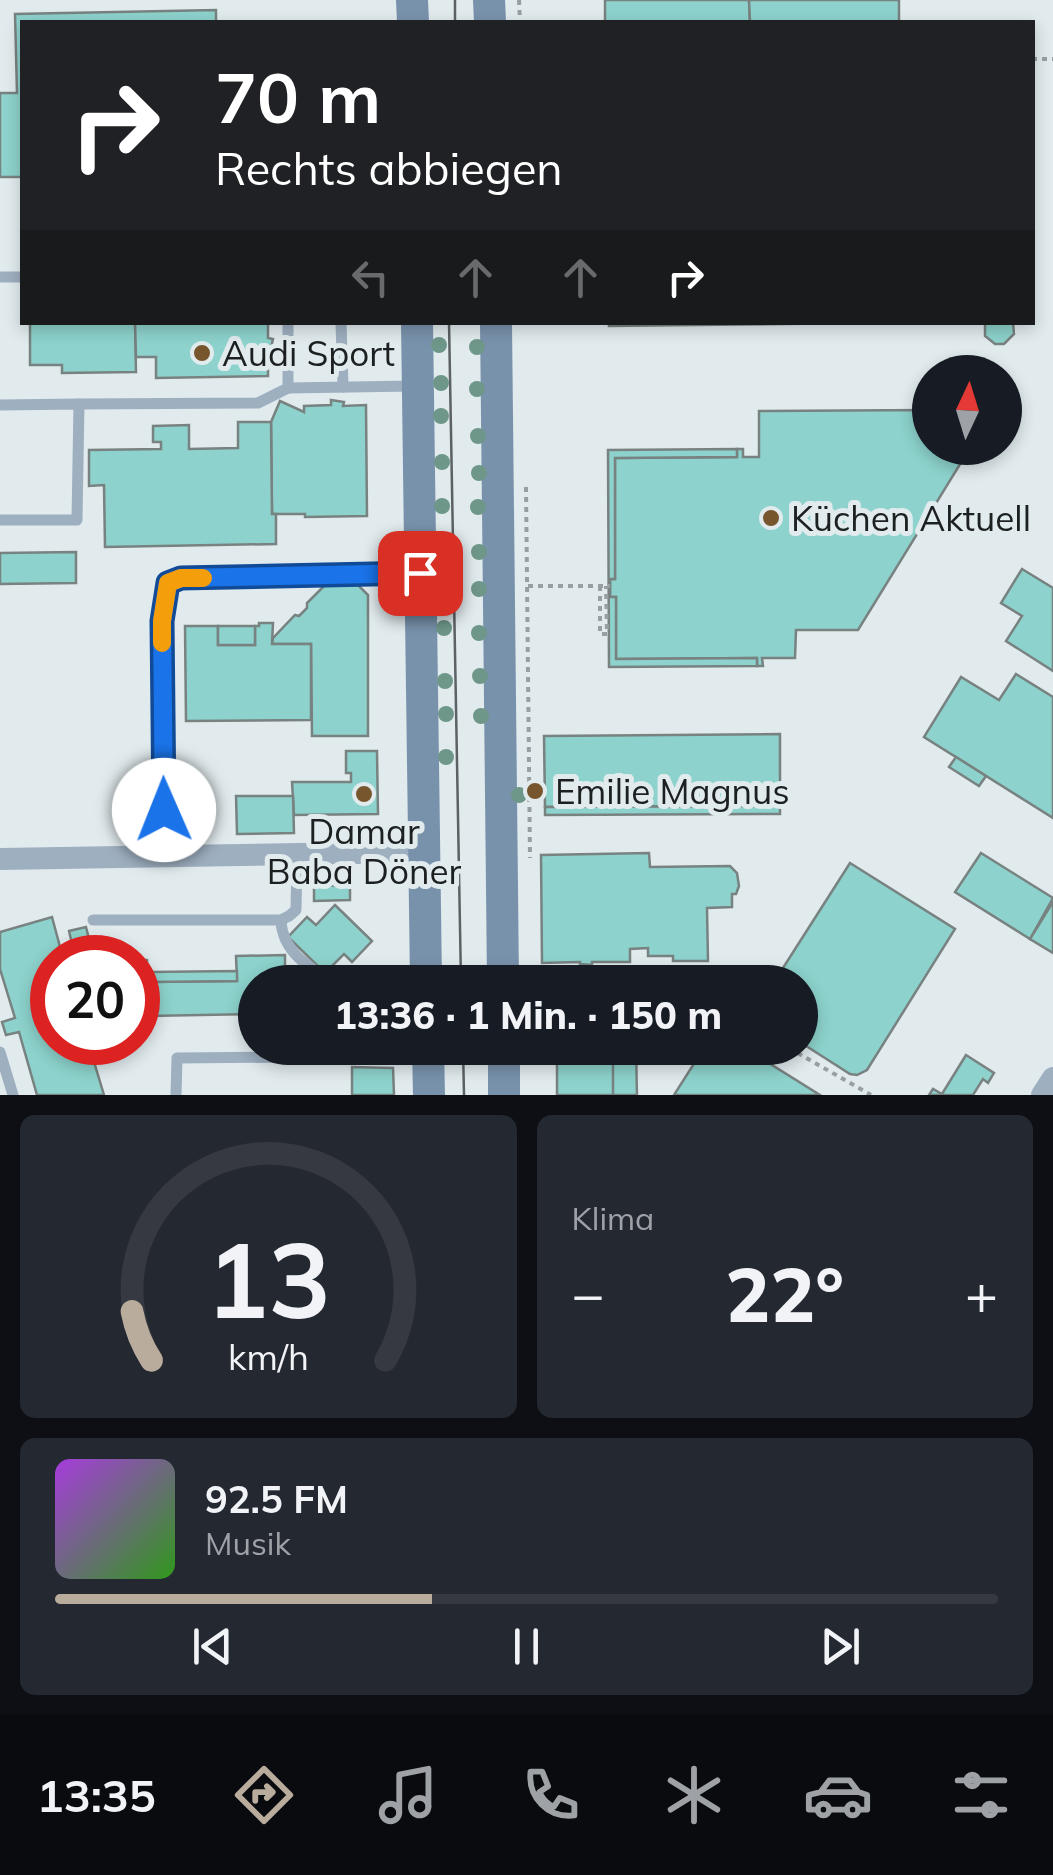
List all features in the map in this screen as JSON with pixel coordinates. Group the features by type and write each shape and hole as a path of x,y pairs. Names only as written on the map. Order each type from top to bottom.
{"main road":[{"path":"417,325 426,965"},
{"path":"496,325 503,965"},
{"path":"428,1065 429,1095"},
{"path":"504,1065 504,1095"}],"street":[{"path":"0,859 423,852"},
{"path":"1042,1095 1053,1078"}],"lane":[{"path":"288,325 288,388"},
{"path":"341,325 343,387"},
{"path":"0,405 258,403 288,388 418,386"},
{"path":"0,520 77,520 79,404"},
{"path":"165,856 162,621 168,583 181,578 420,573"},
{"path":"93,920 281,920 296,910 297,854"},
{"path":"281,920 285,942 308,965"},
{"path":"0,1052 13,1095"},
{"path":"176,1095 177,1058 238,1057"}],"path":[{"path":"528,586 606,586"},
{"path":"606,586 607,634 600,634 606,586"},
{"path":"818,1065 871,1095"}],"building":[{"path":"605,0 749,0 750,20 605,20"},
{"path":"749,0 899,0 899,20 750,20"},
{"path":"216,10 216,20 20,20 20,177 0,177 0,93 17,93 15,14"},
{"path":"30,325 135,325 136,372 62,373 62,365 30,365"},
{"name":"Audi Sport","path":"135,325 268,325 268,338 273,339 268,348 268,376 156,378 156,357 136,357"},
{"path":"985,325 1013,325 1014,334 1004,344 995,344 985,336"},
{"path":"331,400 344,402 343,406 366,405 367,516 272,514 271,422 280,401 304,412 304,406 331,405"},
{"name":"Küchen Aktuell","path":"912,410 912,465 960,465 858,630 796,630 795,658 762,658 763,666 757,666 757,658 616,659 616,597 610,597 610,579 615,579 615,458 737,457 737,449 743,449 743,457 759,457 759,411"},
{"path":"238,422 271,422 276,544 105,547 104,485 89,486 89,450 161,449 161,442 153,442 153,426 189,425 189,449 238,448"},
{"path":"737,449 737,457 615,458 615,579 610,579 610,597 616,597 616,659 757,658 757,666 609,667 608,450"},
{"path":"76,552 76,583 0,584 0,553"},
{"path":"1022,569 1053,588 1053,671 1006,641 1022,616 1001,603"},
{"path":"326,584 357,584 368,595 368,736 312,736 311,644 272,644 273,638 307,608 307,603"},
{"path":"273,623 272,644 311,644 311,720 186,721 185,626 218,626 218,645 255,645 255,626"},
{"path":"218,626 255,626 255,645 218,645"},
{"path":"1016,674 1053,697 1053,818 924,737 961,677 999,700"},
{"path":"780,734 780,806 545,807 544,736"},
{"path":"346,751 377,751 378,814 294,815 292,782 351,782 351,773 346,773"},
{"path":"956,757 986,776 979,786 949,767"},
{"path":"236,796 293,796 294,833 237,834"},
{"path":"780,806 780,814 545,815 545,807"},
{"path":"649,853 650,867 730,866 737,873 739,886 736,894 732,894 732,907 707,908 708,961 648,956 648,948 630,949 630,962 542,963 541,855"},
{"path":"981,853 1053,898 1030,939 955,892"},
{"path":"850,863 955,929 867,1070 857,1075 818,1054 818,965 785,965"},
{"path":"350,885 350,900 314,901 314,886"},
{"path":"1053,902 1053,953 1030,939"},
{"path":"335,905 372,941 352,962 344,954 333,965 317,965 288,937 307,917 316,925"},
{"path":"52,917 57,935 30,935 30,1065 95,1065 104,1095 37,1095 19,1032 6,1035 2,1022 15,1018 0,969 0,932"},
{"path":"86,927 88,935 70,935 69,931"},
{"path":"285,955 285,965 238,965 238,1014 160,1016 160,982 237,981 236,956"},
{"path":"237,971 237,981 160,982 160,972"},
{"path":"966,1055 994,1073 988,1083 983,1079 973,1095 929,1095 933,1089 942,1094"},
{"path":"557,1065 613,1065 613,1095 557,1095"},
{"path":"610,1065 636,1065 637,1095 611,1095"},
{"path":"693,1065 772,1065 820,1095 674,1095"},
{"path":"352,1067 393,1068 394,1095 352,1095"}],"tram line":[{"path":"455,0 455,20"},
{"path":"449,325 461,965"},
{"path":"463,1065 464,1095"}],"slow traffic":[{"path":"162,643 168,583 181,578 203,578"}],"place":[{"name":"Audi Sport","path":"202,353"},
{"name":"Küchen Aktuell","path":"771,518"},
{"name":"Emilie Magnus","path":"535,791"},
{"name":"Damar Baba Döner","path":"364,794"}],"route":[{"path":"164,810 162,621 168,583 181,578 420,573"}]}
